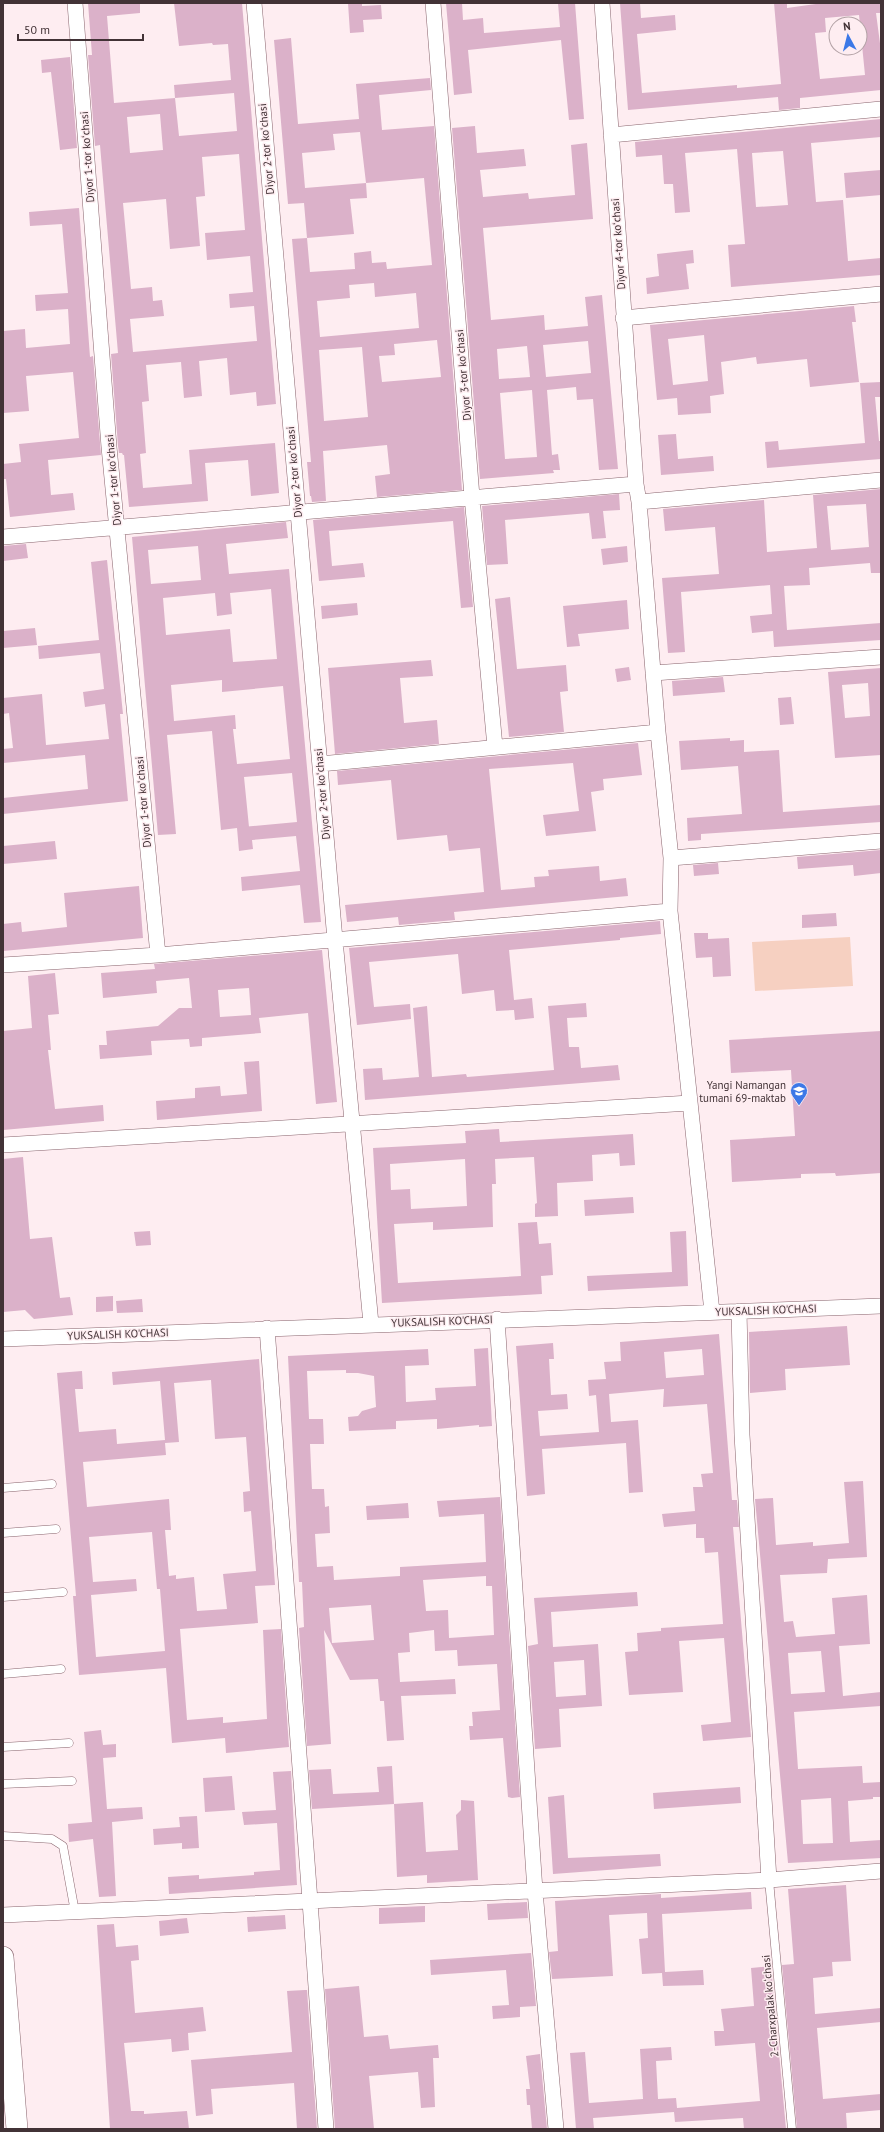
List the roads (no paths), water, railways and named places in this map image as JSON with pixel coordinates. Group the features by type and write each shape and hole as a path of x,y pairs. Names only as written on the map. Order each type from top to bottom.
{"main road":[{"path":"3,1957 17,2129"}],"street":[{"name":"Diyor 1-tor koʻchasi","path":"75,3 117,527 158,955"},
{"name":"Diyor 2-tor koʻchasi","path":"254,3 335,940 371,1324"},
{"name":"Diyor 3-tor koʻchasi","path":"433,3 472,497 495,747"},
{"name":"Diyor 4-tor koʻchasi","path":"602,3 623,318 636,484 639,502 670,858 670,911 712,1312"},
{"path":"611,135 881,110"},
{"path":"623,318 881,294"},
{"path":"639,502 881,480"},
{"path":"3,536 636,484"},
{"path":"653,673 881,657"},
{"path":"320,764 658,732"},
{"path":"670,858 881,841"},
{"path":"3,965 158,955 670,911"},
{"path":"3,1145 690,1103"},
{"name":"YUKSALISH KO'CHASI","path":"3,1339 497,1319 881,1306"},
{"path":"739,1311 742,1435 769,1880"},
{"path":"497,1319 535,1891 556,2129"},
{"path":"267,1328 326,2129"},
{"path":"3,1915 769,1880 881,1871"}],"lane":[{"path":"3,1488 52,1484"},
{"path":"3,1533 56,1529"},
{"path":"3,1597 63,1592"},
{"path":"3,1674 61,1668"},
{"path":"3,1747 69,1743"},
{"path":"3,1784 72,1781"},
{"path":"3,1836 52,1839 63,1846 75,1912"},
{"name":"2-Charxpalak koʻchasi","path":"769,1880 792,2129"}],"place":[{"name":"Yangi Namangan tumani 69-maktab","path":"799,1106"}]}
